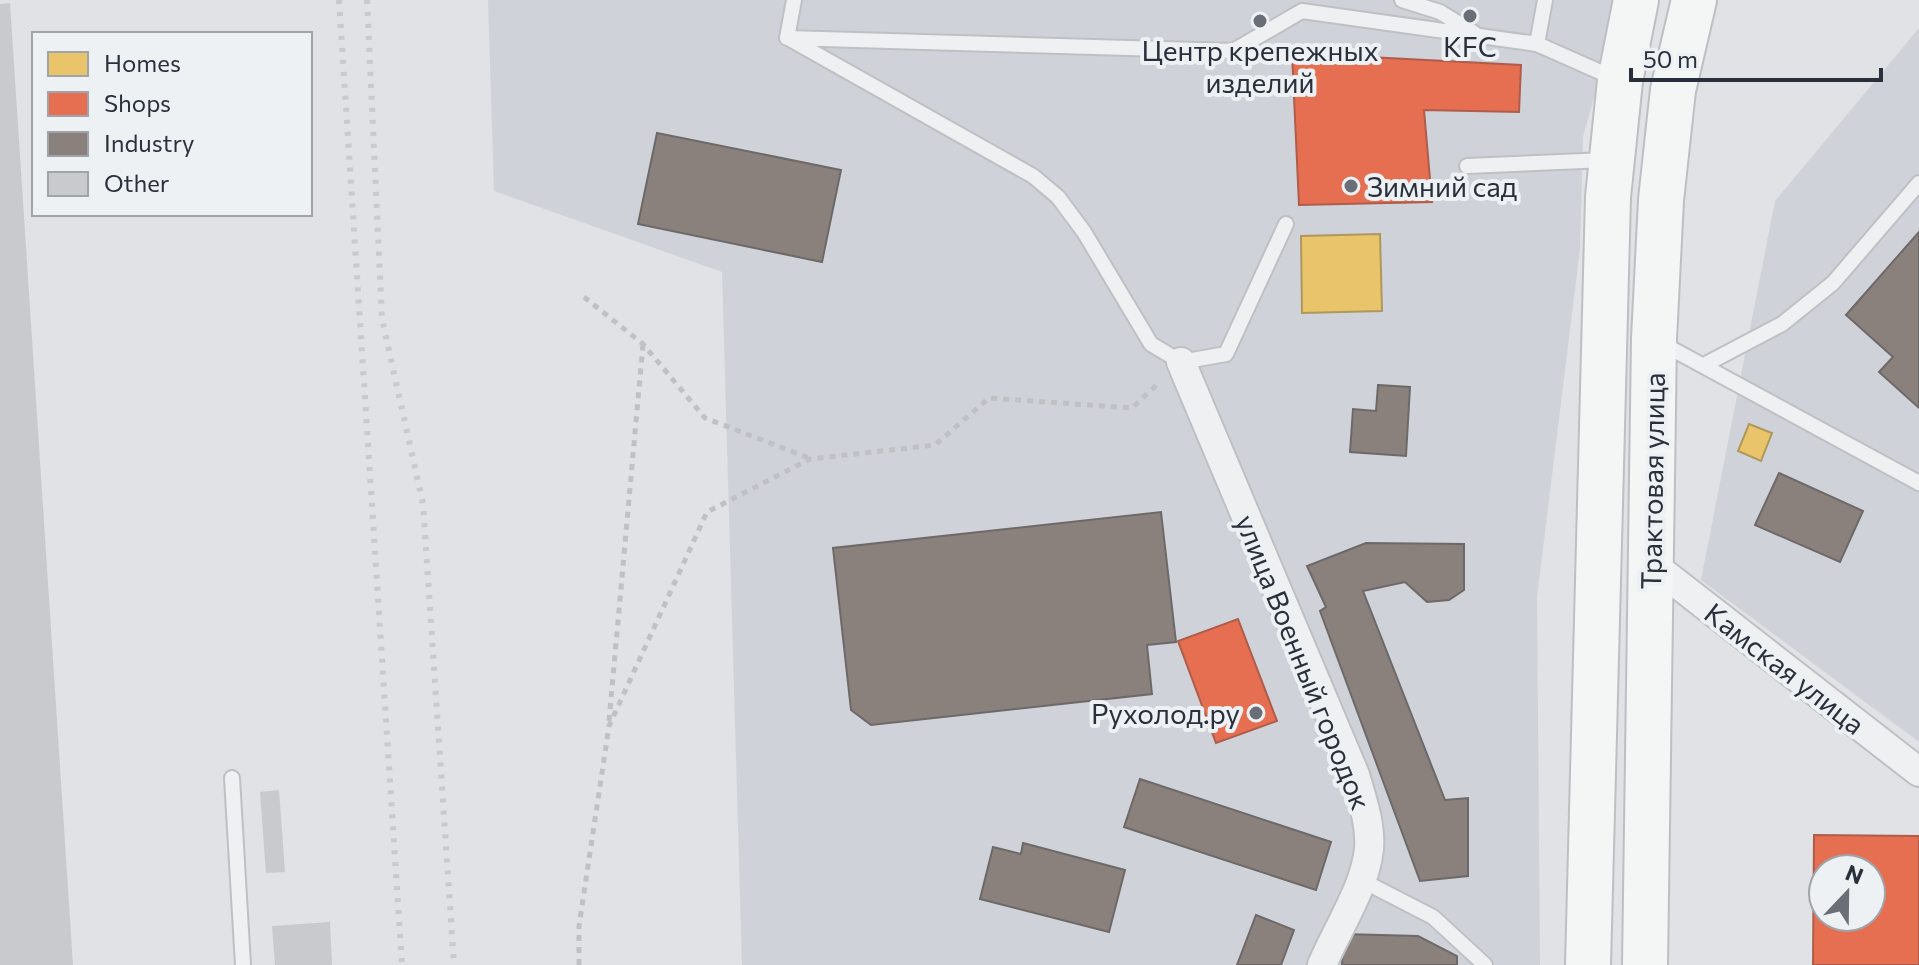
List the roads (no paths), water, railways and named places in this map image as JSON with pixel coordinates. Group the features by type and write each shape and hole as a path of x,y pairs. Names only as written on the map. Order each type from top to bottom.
{"main road":[{"name":"Трактовая улица","path":"1588,965 1603,304 1620,81 1636,0"},
{"name":"Трактовая улица","path":"1645,965 1654,339 1661,200 1673,90 1694,0"}],"street":[{"name":"улица Военный городок","path":"1181,362 1355,775 1368,823 1369,850 1361,880 1322,965"},
{"name":"Камская улица","path":"1652,564 1919,772"}],"lane":[{"path":"787,38 794,0"},
{"path":"1402,0 1440,12 1479,36"},
{"path":"1537,44 1545,0"},
{"path":"787,38 1233,51 1303,6 1537,44 1620,81"},
{"path":"787,38 1033,176 1058,197 1075,220 1151,344 1181,362 1226,354 1286,224"},
{"path":"1467,166 1612,160"},
{"path":"1704,365 1782,324 1833,283 1919,183"},
{"path":"1654,339 1919,483"},
{"path":"232,778 243,965"},
{"path":"1361,880 1433,917 1485,965"}],"railway":[{"path":"339,0 402,965"},
{"path":"367,0 382,319 423,504 454,965"}],"place":[{"name":"KFC","path":"1470,16"},
{"name":"Центр крепежных изделий","path":"1260,21"},
{"name":"Зимний сад","path":"1351,186"},
{"name":"Рухолод.ру","path":"1256,713"}]}
